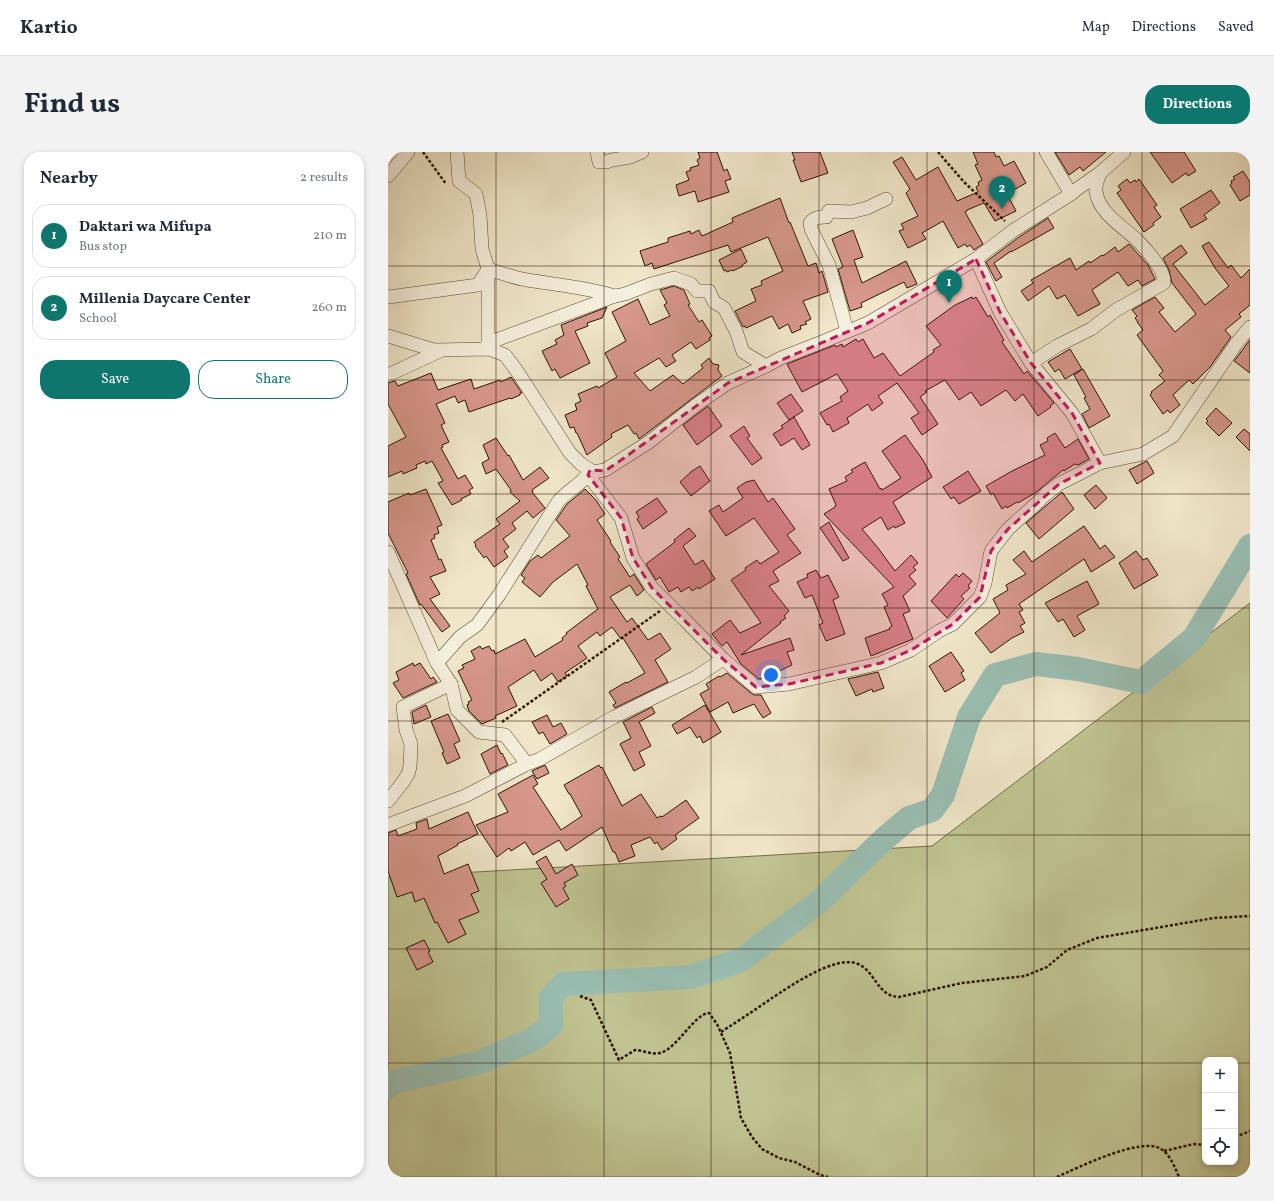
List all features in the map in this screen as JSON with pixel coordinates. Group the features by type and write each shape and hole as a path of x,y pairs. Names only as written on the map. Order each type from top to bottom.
{"street":[{"path":"388,176 408,152"},
{"path":"457,152 459,180 476,194 480,215 482,249 488,270 488,343"},
{"path":"597,152 599,162 606,162 630,157 642,152"},
{"path":"1046,152 1071,194"},
{"path":"437,663 460,637 477,625 499,595 563,495 589,473 605,470 649,442 696,405 728,383 781,358 868,323 976,259 1014,230 1100,174 1124,152"},
{"path":"1031,363 1057,346 1091,329 1116,310 1164,282 1162,271 1136,239 1128,234 1100,205 1095,191 1100,174"},
{"path":"847,331 829,265 811,229 810,223 812,220 826,216 829,211 851,212 867,208 886,199"},
{"path":"976,259 1000,312 1031,363 1072,413 1100,463"},
{"path":"488,270 526,280 575,286 615,296"},
{"path":"388,297 478,285 488,270"},
{"path":"488,343 615,296 674,278 691,284 697,291 709,291 714,302 724,308 736,332 743,352 766,366"},
{"path":"488,343 505,355 566,447 589,473 622,518 633,558 652,588 723,659 756,688 789,684 839,674 881,663 911,650 939,631 953,624 980,597 985,583 992,551 1008,529 1059,484 1100,463 1143,454 1173,436 1236,344 1250,327"},
{"path":"388,336 425,348 440,351 489,349 505,355"},
{"path":"388,375 440,351"},
{"path":"388,552 437,663 451,684 457,710 479,732 505,735 527,764"},
{"path":"388,825 465,796 527,764 540,759 614,717 696,677 723,659"},
{"path":"388,801 403,782 410,767 411,744 406,730 403,707 451,684"}],"path":[{"path":"938,152 964,182 1014,230"},
{"path":"501,723 668,605"},
{"path":"721,1032 799,980 822,969 841,963 855,963 863,967 868,971 885,993 891,996 899,997 962,984 1025,976 1047,966 1067,950 1097,938 1214,918 1250,916"},
{"path":"580,996 592,1000 619,1060 635,1050 652,1053 665,1051 706,1013 709,1013 721,1032 730,1053 741,1118 752,1137 762,1149 779,1158 795,1162 820,1175 828,1177"},
{"path":"1238,1137 1250,1131"},
{"path":"1164,1151 1194,1144 1202,1144"},
{"path":"1057,1177 1116,1152 1137,1146 1155,1146 1164,1151 1179,1177"}],"highlighted area":[{"path":"976,259 1000,312 1031,363 1072,413 1100,463 1059,484 1008,529 991,551 980,597 953,624 911,650 881,663 789,684 756,687 723,659 652,588 633,558 621,518 588,475 590,470 605,471 728,383 868,323"}],"green space":[{"path":"1250,603 1250,1177 388,1177 388,877 932,846"}],"building":[{"path":"698,152 717,152 724,171 727,169 731,179 725,181 729,192 698,202 695,191 679,196 676,185 689,180 686,172 691,170 690,168 699,165 697,160 700,158"},
{"path":"792,152 820,152 828,173 801,182 793,160 795,160"},
{"path":"973,152 994,152 996,157 999,156 1004,166 1014,161 1026,183 1007,194 1016,211 995,221 984,203 967,210 965,212 983,244 974,250 970,245 967,247 965,244 958,248 943,221 922,233 926,239 908,248 899,231 904,229 901,224 918,216 906,193 910,189 893,162 902,157 916,180 938,167 957,201 978,192 976,187 979,185 978,182 982,180 975,165 978,164"},
{"path":"1055,152 1106,152 1083,171 1080,167 1069,175"},
{"path":"1150,152 1184,152 1196,171 1188,176 1186,173 1172,183"},
{"path":"1243,171 1250,182 1250,195 1240,201 1230,185 1232,183 1231,181 1235,179 1233,177"},
{"path":"1127,179 1130,183 1135,180 1136,182 1139,179 1157,205 1154,207 1161,217 1153,223 1154,225 1144,232 1117,193 1121,190 1118,186"},
{"path":"1211,190 1220,203 1204,215 1207,219 1191,228 1180,209"},
{"path":"780,198 808,266 816,263 819,273 822,271 828,292 803,301 811,319 805,322 807,324 800,326 801,329 792,333 788,324 779,329 772,316 746,328 745,326 743,327 735,311 756,301 751,289 762,285 761,281 783,271 768,237 731,252 728,245 654,269 652,263 645,266 640,251 668,242 668,238 690,231 691,234 699,230 702,236 733,222 732,218"},
{"path":"1048,218 1054,228 1011,251 994,263 1002,277 996,281 986,262 1019,237"},
{"path":"853,230 863,257 854,260 862,283 906,261 917,284 907,288 904,282 861,303 862,307 850,311 838,269 843,267 832,239"},
{"path":"1209,242 1228,268 1231,265 1241,278 1250,269 1250,305 1239,314 1241,317 1225,330 1231,337 1210,367 1193,384 1189,380 1173,395 1180,405 1170,413 1168,410 1163,414 1150,395 1152,393 1151,392 1165,381 1159,375 1163,371 1137,335 1143,330 1135,318 1137,316 1132,310 1155,297 1164,308 1159,312 1175,332 1196,314 1172,283 1169,270 1163,258 1181,245 1187,253 1173,264 1205,305 1229,286 1215,268 1202,246"},
{"path":"1129,244 1148,265 1155,279 1142,286 1138,280 1128,286 1118,272 1092,290 1100,304 1078,316 1065,295 1057,299 1049,286 1028,301 1021,291 1033,283 1031,280 1070,258 1076,270 1089,261 1090,263 1102,255 1103,256 1115,247 1118,252"},
{"path":"741,249 747,262 742,265 743,266 733,271 724,271 719,260"},
{"path":"674,286 684,290 690,304 688,305 699,322 702,320 712,336 709,338 710,340 696,349 691,342 672,355 676,361 666,367 659,358 634,373 650,391 673,375 683,384 703,368 701,365 709,358 713,364 719,365 718,370 722,376 639,439 636,433 634,434 628,425 611,434 612,437 587,455 574,427 570,428 565,415 577,410 575,404 581,401 578,394 597,386 598,388 617,377 605,353 626,341 612,312 638,299 650,325 670,316 664,305 667,303 660,290"},
{"path":"972,297 973,299 976,297 988,317 990,315 1004,340 1002,342 1024,374 1027,371 1054,403 1050,406 1051,407 1038,416 1023,394 1015,401 1006,390 981,406 971,392 959,400 945,380 925,391 927,392 920,397 938,424 922,435 911,418 919,413 897,383 878,396 883,403 872,411 868,404 847,418 849,423 833,432 829,424 827,425 820,413 842,401 840,397 848,391 837,374 802,392 787,364 835,345 836,347 842,344 843,347 856,339 858,342 863,339 874,358 883,353 900,376 934,352 933,350 941,345 926,326 955,305"},
{"path":"607,307 602,318 587,323 588,326 575,331 590,363 560,378 555,369 552,371 542,351 557,344 555,340 564,335 561,325"},
{"path":"1250,340 1250,373 1234,361"},
{"path":"1070,349 1082,369 1065,379 1059,369 1055,372 1048,362"},
{"path":"1083,369 1110,416 1089,428 1082,414 1090,409 1084,398 1086,397 1074,375"},
{"path":"431,373 438,390 471,379 474,389 500,380 501,382 511,377 522,393 511,399 510,398 469,412 465,400 458,403 455,396 436,404 445,423 441,425 449,442 442,445 443,447 441,448 458,479 465,475 473,488 469,490 471,494 452,505 438,483 443,481 432,461 426,464 425,461 416,465 417,468 403,474 402,471 388,477 388,446 406,437 388,404 388,383 395,381 398,386"},
{"path":"791,394 803,411 789,420 777,403"},
{"path":"708,406 722,426 697,445 683,425"},
{"path":"1216,408 1232,423 1219,436 1206,423 1208,421 1206,419"},
{"path":"794,417 810,445 802,450 794,438 781,446 773,434 783,428 781,426"},
{"path":"744,426 750,436 747,438 762,458 752,465 730,436"},
{"path":"1244,429 1250,434 1250,451 1236,437"},
{"path":"1055,433 1065,448 1078,439 1089,459 1078,465 1075,464 1064,471 1063,470 1035,493 1018,503 1017,502 1007,508 1006,506 1002,509 993,493 991,495 986,486 1045,455 1040,445 1048,441 1047,438"},
{"path":"905,435 923,460 932,477 893,502 905,523 895,528 894,526 888,530 881,517 862,529 895,571 911,555 918,563 913,567 916,570 909,576 916,584 903,596 910,611 903,614 913,639 871,656 865,638 890,629 889,628 892,626 884,607 888,605 882,594 894,587 824,514 836,505 829,489 847,481 845,477 853,472 851,470 865,462 882,490 901,478 882,451"},
{"path":"496,438 508,456 509,455 523,480 540,467 549,478 532,490 545,508 533,518 527,511 512,523 516,529 503,539 509,547 504,551 508,557 494,567 486,556 484,558 475,546 476,545 474,542 500,524 496,519 520,501 510,492 511,490 496,469 486,474 482,463 489,459 483,445"},
{"path":"1147,461 1154,473 1137,484 1129,470"},
{"path":"700,466 710,481 691,496 680,482"},
{"path":"968,471 981,491 959,504 954,497 951,499 943,487"},
{"path":"754,480 768,502 773,498 795,529 787,535 801,553 773,571 779,581 769,586 789,611 784,616 786,618 741,655 790,638 794,650 787,652 792,665 759,679 741,664 727,642 722,646 712,634 730,620 740,633 761,623 731,580 746,570 745,568 757,560 760,564 779,552 754,518 726,536 709,511 719,505 723,512 743,498 737,488 746,482"},
{"path":"1096,485 1107,498 1095,509 1084,495"},
{"path":"426,489 442,525 437,527 439,533 434,535 435,538 431,540 439,560 441,559 446,571 430,577 440,594 430,599 450,626 442,632 421,604 420,605 406,574 408,573 388,533 388,502 409,493 410,495"},
{"path":"585,489 596,500 605,514 597,520 620,557 618,559 630,577 634,574 644,590 637,596 630,585 610,597 627,622 632,618 648,640 660,633 671,649 655,660 668,682 615,708 613,705 616,703 609,692 645,673 623,638 621,639 612,627 600,636 597,632 578,646 587,658 565,673 567,676 558,682 552,673 541,681 534,670 508,687 517,706 482,724 469,711 467,705 469,704 468,702 472,700 458,671 464,668 462,665 475,659 471,651 480,646 482,649 489,646 492,651 494,650 495,654 525,639 535,657 563,640 562,638 567,634 566,633 598,609 577,564 553,582 540,597 522,582 525,578 521,575 530,561 538,555 541,558 570,536 556,520 567,504"},
{"path":"1062,492 1074,509 1039,539 1026,523"},
{"path":"657,498 667,512 643,529 637,519 639,517 636,512"},
{"path":"829,522 849,558 843,561 820,528"},
{"path":"1084,526 1100,549 1105,545 1115,557 1091,572 1084,559 1019,604 1023,610 1019,612 1025,623 1020,626 1024,632 1012,638 991,653 975,633 1000,613 993,599 1008,590 1006,585 1026,574 1013,560 1024,551 1032,562"},
{"path":"689,528 696,536 683,546 695,565 703,560 715,579 699,589 698,587 692,591 689,587 681,592 678,587 669,592 660,577 656,580 646,564 675,542 674,540"},
{"path":"1136,551 1143,560 1147,558 1158,575 1134,589 1119,563"},
{"path":"816,570 821,578 828,575 839,597 833,600 845,634 826,641 819,625 823,623 812,595 805,598 797,582 808,577 807,574"},
{"path":"963,573 972,581 968,586 970,588 961,596 964,599 947,618 931,601 956,574 959,577"},
{"path":"1087,581 1099,604 1077,616 1085,630 1074,637 1063,619 1058,622 1045,603"},
{"path":"951,652 964,671 961,673 965,680 945,692 929,666"},
{"path":"413,663 414,666 420,663 431,679 433,677 437,682 403,698 393,683 399,680 396,672"},
{"path":"878,672 884,688 873,692 872,689 856,696 848,679"},
{"path":"727,673 754,695 761,695 771,713 763,718 754,704 733,713 728,702 710,712 700,694 709,689 706,684"},
{"path":"426,705 431,717 414,724 412,712"},
{"path":"705,705 721,732 703,743 700,736 697,738 690,727 677,734 672,725"},
{"path":"652,707 655,713 639,722 651,746 639,752 645,765 634,771 620,744 631,738 623,722"},
{"path":"448,714 460,741 454,744 460,758 447,764 442,753 444,752 431,721"},
{"path":"547,715 553,727 561,723 567,734 550,744 543,732 539,734 532,722"},
{"path":"497,745 508,765 490,774 481,754"},
{"path":"545,765 549,773 537,779 532,771"},
{"path":"599,765 601,768 602,767 622,806 641,794 657,818 662,817 686,800 699,818 675,835 677,839 662,850 657,842 655,844 650,837 631,845 635,856 619,862 602,827 566,851 559,840 533,855 525,842 511,851 509,848 497,857 476,825 508,812 498,794 533,775 538,784 533,787 561,830 582,816 564,785"},
{"path":"468,812 478,834 457,844 458,845 438,856 444,874 468,864 479,891 471,894 479,912 459,920 466,934 448,943 437,922 435,923 424,898 415,902 412,892 397,897 388,871 388,833 396,830 398,836 417,829 416,823 427,819 429,829"},
{"path":"546,856 556,874 572,864 578,875 564,883 566,886 563,888 569,899 556,907 541,883 547,879 536,862"},
{"path":"424,940 430,951 428,952 433,962 417,970 406,948"}],"waterway":[{"path":"388,1087 393,1082 478,1063 532,1040 551,1025 551,998 563,984 690,977 741,960 820,901 883,840 909,818 932,810 943,795 969,717 995,675 1036,664 1078,669 1141,682 1194,638 1250,546"}],"place":[{"name":"Millenia Daycare Center","path":"1002,209"},
{"name":"Daktari wa Mifupa","path":"949,303"}]}
